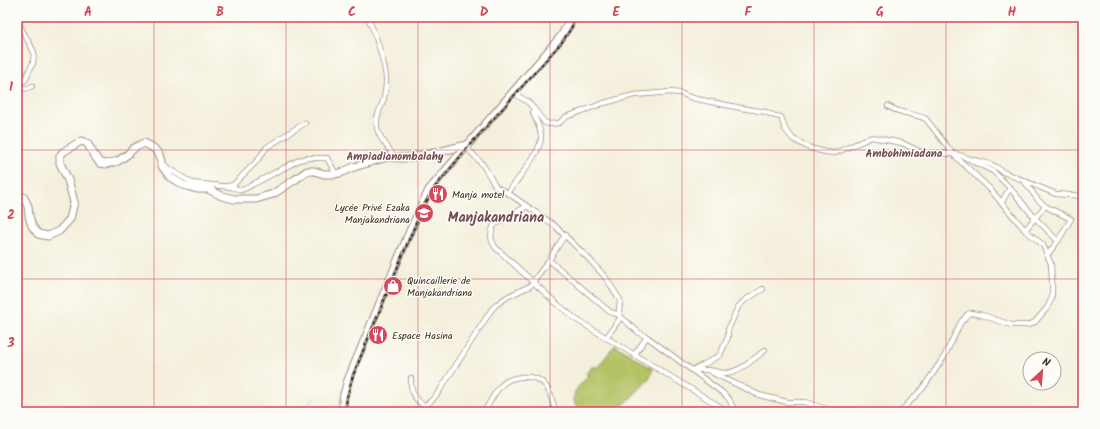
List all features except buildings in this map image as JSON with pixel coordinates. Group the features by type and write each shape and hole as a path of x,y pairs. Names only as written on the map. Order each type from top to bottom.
{"street":[{"path":"17,86 25,80 33,63 34,52 20,26 21,17"},
{"path":"367,17 373,30 384,64 386,81 384,97 377,117 377,128 380,137 394,157"},
{"path":"343,412 343,398 348,380 407,238 429,190 562,35 571,17"},
{"path":"17,86 25,89 32,86"},
{"path":"512,92 528,102 545,123 550,124 558,123 566,117 604,103 634,95 670,92 680,93 692,98 766,112 781,117 786,129 793,139 810,148 825,152 835,153 872,138 902,143 921,152 959,154 969,159 996,166 1003,172 1056,194 1083,196"},
{"path":"888,106 895,111 920,116 926,119 952,154 989,188 1025,230 1043,246 1048,254 1051,264 1052,282 1052,298 1047,308 1035,322 1028,325 1010,324 971,312 968,314 961,322 944,357 923,388 900,412"},
{"path":"508,193 533,158 541,140 541,134 533,113 534,109"},
{"path":"222,187 233,185 256,162 267,147 305,123"},
{"path":"17,192 24,198 28,206 32,226 38,234 48,236 59,231 70,219 74,202 68,180 60,163 60,156 63,152 81,141 87,143 100,163 106,164 118,161 134,148 144,143 151,146 159,153 162,166 170,177 183,185 197,189 208,189 222,196 234,199 256,199 274,194 307,171 314,171 324,174 336,174 362,164 388,157 403,158 425,155 467,145"},
{"path":"467,145 469,150 483,165 496,187 508,193 554,225 606,278 620,300 620,317 606,338"},
{"path":"162,161 169,170 192,182 231,187 241,190 300,160 307,158 327,158 336,174"},
{"path":"969,159 974,163 993,171 1010,188 1035,218 1058,241"},
{"path":"1023,180 1038,200 1045,206 1071,218 1058,241 1048,254"},
{"path":"1001,203 1010,188"},
{"path":"527,206 494,225 491,242 496,248 556,303 577,320 729,412"},
{"path":"1025,230 1045,206"},
{"path":"425,406 434,398 492,309 507,297 530,286 565,235"},
{"path":"549,260 610,312 617,314 638,332 723,393 729,399 735,412"},
{"path":"692,370 720,355 728,337 728,330 738,307 745,300 763,289"},
{"path":"634,355 647,337"},
{"path":"692,370 708,370 725,373 743,367 765,350"},
{"path":"708,370 759,395 787,402 805,402 835,412"},
{"path":"484,412 499,387 508,380 528,376 542,381 547,387 556,412"},
{"path":"410,378 410,388 414,396 432,412"}],"green space":[{"path":"615,345 653,369 649,379 617,412 579,412 574,401 575,392 588,376 586,374 593,366 597,368"}],"waterway":[{"path":"302,412 316,395"}],"railway":[{"path":"345,412 347,397 353,375 424,205 434,188 468,147 562,42 572,27 575,17"}],"place":[{"name":"Manja motel","path":"438,194"},
{"name":"Lycée Privé Ezaka Manjakandriana","path":"424,213"},
{"name":"Quincaillerie de Manjakandriana","path":"393,286"},
{"name":"Espace Hasina","path":"378,335"}],"district":[{"name":"Ambohimiadana","path":"904,153"},
{"name":"Ampiadianombalahy","path":"395,156"},
{"name":"Manjakandriana","path":"496,217"}]}
